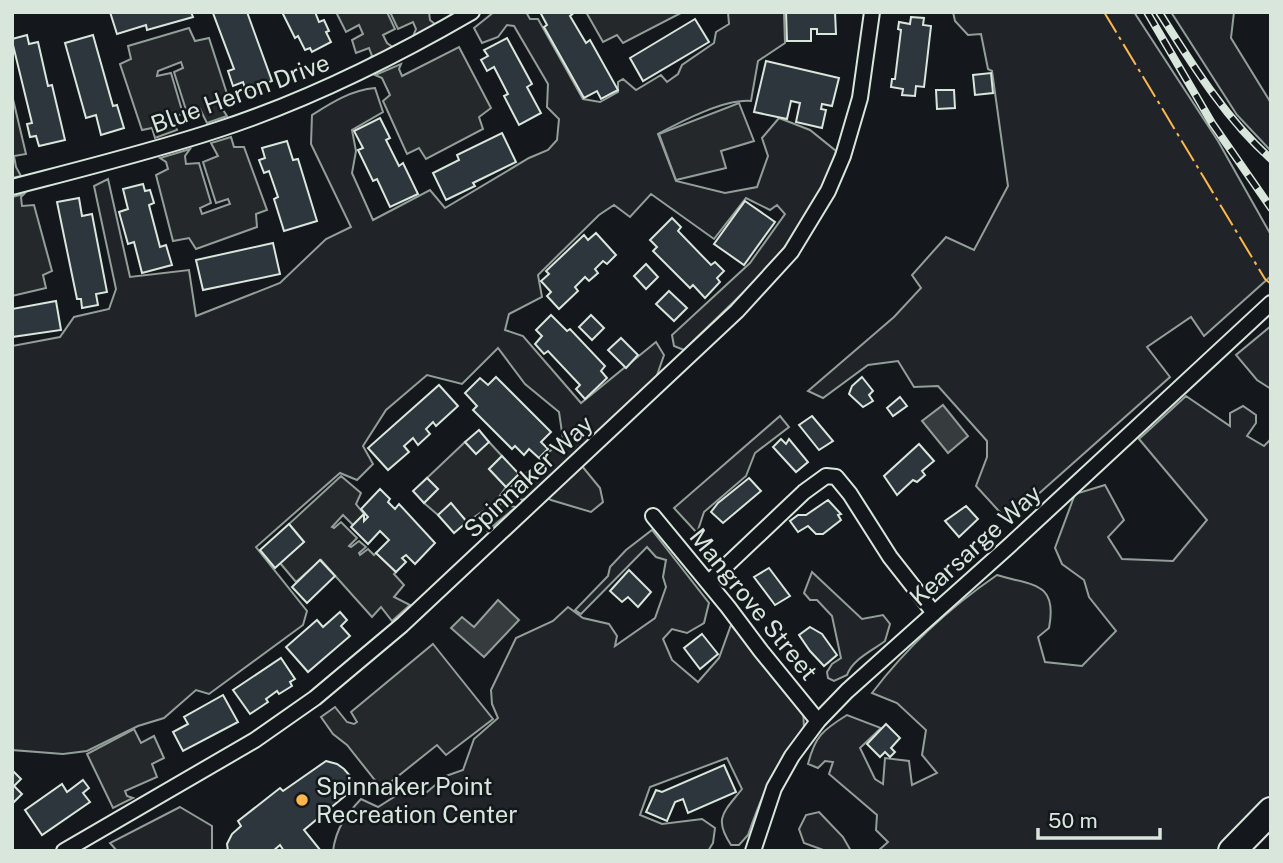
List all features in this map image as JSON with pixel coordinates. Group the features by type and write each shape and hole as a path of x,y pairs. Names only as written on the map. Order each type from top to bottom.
{"highway":[{"path":"1232,851 1271,811"}],"street":[{"name":"Blue Heron Drive","path":"12,187 181,141 253,117 385,61 472,12"},
{"name":"Spinnaker Way","path":"64,851 233,754 315,698 402,625 737,311 791,252 828,191 843,156 860,98 872,12"},
{"name":"Kearsarge Way","path":"753,851 774,788 792,755 818,721 847,691 1271,303"},
{"path":"709,582 788,513 817,482 826,477 836,477 890,556 934,613"},
{"name":"Mangrove Street","path":"653,516 709,582 818,721"}],"shaded area":[{"path":"336,12 387,12 395,29 383,35 387,43 394,48 368,60 372,56 369,48 356,53 352,40 363,34 359,25 346,32"},
{"path":"390,12 429,12 430,20 436,25 412,39 416,29 413,22 398,29"},
{"path":"494,12 526,12 530,19 538,19 583,99 600,102 618,92 618,82 623,79 636,90 661,75 667,82 678,74 682,65 714,43 716,32 729,24 728,12 784,12 785,43 758,61 751,101 716,107 658,134 676,181 725,193 757,187 768,156 762,138 779,118 810,130 836,151 826,181 812,209 774,260 684,350 674,346 672,335 750,263 785,214 777,205 770,210 746,198 714,239 651,194 630,217 614,205 599,215 538,275 542,297 509,314 505,330 523,336 581,403 656,342 664,355 656,378 577,460 600,488 603,502 591,512 551,500 540,493 522,500 510,492 510,488 563,439 559,412 525,384 498,348 462,384 427,375 386,410 363,446 373,464 357,480 340,473 256,547 307,611 303,625 209,694 196,690 164,718 138,726 87,751 63,754 12,750 12,346 60,337 74,317 109,309 116,289 94,186 108,179 130,277 189,270 196,316 280,283 326,239 351,227 311,144 312,115 342,98 375,88 383,112 352,130 356,151 352,173 373,220 430,190 445,208 529,158 548,150 557,140 559,119 547,107 548,84 514,26 507,25 498,37 482,43 474,28"},
{"path":"586,12 681,13 623,43 617,35 603,42"},
{"path":"953,12 1134,12 1218,141 1271,235 1271,276 1204,336 1191,317 1147,347 1170,377 1008,521 976,486 987,457 987,441 938,386 914,387 898,361 868,365 823,398 808,391 894,317 921,288 912,275 946,237 974,250 1008,186 992,71 988,69 981,34 968,35 955,21"},
{"path":"1171,12 1234,12 1231,38 1271,103 1271,151 1237,115"},
{"path":"189,28 195,41 209,38 229,100 220,105 227,116 207,123 200,109 187,113 174,72 183,68 181,62 158,71 157,76 171,73 183,114 172,117 177,130 155,138 152,128 142,130 120,64 131,59 128,46"},
{"path":"459,47 491,108 479,117 483,129 426,159 419,148 407,154 383,101 390,95 382,78 375,75 401,64 399,69 402,76"},
{"path":"12,95 26,154 14,156 21,176 12,178"},
{"path":"739,103 754,141 721,151 726,168 676,180 659,134"},
{"path":"231,137 234,147 244,147 267,210 256,214 257,227 196,249 189,238 173,241 156,175 168,169 166,162 160,158 190,149 185,156 186,164 199,163 211,203 200,208 202,214 230,204 228,199 216,203 203,162 218,156 211,143"},
{"path":"24,194 21,197 22,206 34,205 52,271 43,275 46,288 12,296 12,197"},
{"path":"1271,326 1271,389 1257,380 1236,355"},
{"path":"1186,396 1230,426 1230,413 1243,406 1256,415 1256,423 1247,436 1264,446 1271,439 1271,801 1220,851 878,851 888,842 876,830 877,815 829,774 833,762 825,761 818,768 808,764 817,740 847,715 881,728 860,748 875,779 883,784 885,758 909,761 912,785 937,773 922,755 926,730 897,703 872,693 930,629 997,575 1031,584 1046,593 1050,601 1049,628 1038,637 1045,662 1082,666 1116,631 1089,597 1084,580 1062,564 1055,548 1075,494 1105,485 1124,520 1108,537 1122,559 1173,561 1207,520 1139,439"},
{"path":"943,405 968,436 948,453 922,421"},
{"path":"780,416 789,427 755,453 746,476 704,512 697,533 674,508"},
{"path":"465,442 476,453 489,442 502,456 489,469 506,487 497,500 501,504 516,507 488,530 490,520 483,511 467,522 451,504 438,515 424,503 438,489 427,478"},
{"path":"341,476 361,493 356,504 364,514 353,525 343,515 332,527 341,522 357,538 349,546 359,541 366,547 360,555 368,549 396,572 394,574 404,585 394,597 410,605 392,621 381,607 372,617 321,560 296,582 280,563 304,542 289,524"},
{"path":"652,530 709,603 704,623 687,633 672,629 663,639 672,660 698,682 719,658 731,625 803,707 804,729 778,766 764,792 748,835 739,845 731,845 722,821 726,810 742,789 727,758 650,787 640,815 662,824 702,819 715,828 713,843 708,851 333,851 342,822 361,799 378,807 405,790 427,792 446,776 463,770 474,739 498,718 492,704 491,690 516,638 553,621 568,607 583,618 609,624 617,636 615,646 655,618 666,587 663,577 666,560 656,557 647,547 581,614 575,610 608,576 610,567 626,550"},
{"path":"812,572 862,619 883,615 890,624 885,641 858,660 847,675 834,681 828,678 827,672 832,664 841,658 832,616 817,600 810,600 804,593"},
{"path":"498,600 519,620 484,657 451,628 462,617 474,627"},
{"path":"433,644 493,719 446,755 437,745 382,789 321,717 335,707 347,722 354,724 357,722 351,712"},
{"path":"134,729 141,743 154,736 164,758 152,764 157,777 125,791 127,796 133,798 113,808 87,754"},
{"path":"180,807 212,826 212,851 117,851 110,843"},
{"path":"819,812 843,837 851,851 826,851 804,843 799,829 806,815"}],"building":[{"path":"110,12 191,12 193,17 147,30 146,25 117,34"},
{"path":"247,12 272,81 246,91 243,82 233,86 228,71 234,69 213,13"},
{"path":"282,12 315,12 319,22 324,20 331,42 312,52 310,48 305,50 298,36 295,38"},
{"path":"540,12 575,12 570,16 586,43 590,40 618,90 601,99 597,91 584,98 544,27 547,25"},
{"path":"786,12 835,12 836,34 817,34 817,29 811,29 811,41 787,41"},
{"path":"911,17 924,18 923,25 931,26 924,87 916,86 915,96 902,95 903,89 891,87 892,79 895,79 901,30 898,29 899,22 910,24"},
{"path":"695,19 709,42 643,81 630,58"},
{"path":"27,35 29,44 38,42 65,140 39,146 36,136 30,137 27,124 32,123 12,41"},
{"path":"93,35 113,106 117,105 124,128 101,135 96,115 86,118 65,43"},
{"path":"507,38 532,84 527,87 541,113 519,125 504,96 508,94 494,67 487,71 481,60 488,56 484,50"},
{"path":"766,61 839,78 832,106 822,104 821,109 826,110 822,128 796,122 800,103 791,101 787,119 754,112"},
{"path":"991,73 993,93 975,95 973,75"},
{"path":"936,90 954,90 955,108 937,109"},
{"path":"380,118 390,138 386,140 399,166 403,163 418,194 390,207 377,179 373,181 358,150 363,148 354,131"},
{"path":"502,133 516,162 446,200 433,173 459,160 457,155"},
{"path":"287,141 293,160 298,159 317,221 284,231 274,199 278,197 269,171 264,173 259,160 265,158 262,148"},
{"path":"143,184 145,191 150,190 154,203 149,205 160,247 166,245 172,265 142,273 134,242 128,244 119,212 128,209 123,189"},
{"path":"79,198 82,216 92,214 107,292 96,294 98,305 82,308 81,299 77,299 57,202"},
{"path":"745,201 775,222 744,265 714,244"},
{"path":"672,218 681,227 678,231 711,265 715,262 724,271 717,278 720,282 705,298 693,285 690,288 653,251 657,247 650,240"},
{"path":"596,233 616,255 607,264 603,261 595,269 598,273 589,281 585,277 575,287 578,291 559,309 547,296 551,292 541,281 549,274 546,271 584,235 588,240"},
{"path":"273,243 280,274 203,290 196,260"},
{"path":"646,264 658,277 646,289 634,276"},
{"path":"669,291 687,308 674,321 656,304"},
{"path":"56,301 61,330 12,337 12,309"},
{"path":"551,315 567,331 570,329 605,366 601,371 607,378 585,399 576,389 580,385 548,351 544,354 535,344 542,336 536,330"},
{"path":"591,315 604,328 592,340 579,327"},
{"path":"621,338 638,355 626,368 608,350"},
{"path":"496,377 551,432 541,442 548,449 539,458 529,449 524,455 515,446 512,449 473,410 477,406 465,393 480,378 488,385"},
{"path":"862,377 873,391 869,395 873,401 863,407 849,394 852,386"},
{"path":"439,385 458,406 436,426 433,422 426,429 430,434 418,445 413,438 404,446 409,452 388,470 368,448"},
{"path":"900,397 907,406 893,416 887,408"},
{"path":"812,416 833,441 819,450 799,425"},
{"path":"479,430 489,442 476,454 465,442"},
{"path":"781,439 786,444 789,439 808,462 796,472 773,447"},
{"path":"919,444 934,461 922,471 925,475 917,482 913,480 897,495 884,476"},
{"path":"502,456 519,474 506,487 489,469"},
{"path":"427,478 438,489 424,503 413,491"},
{"path":"749,478 761,491 723,523 711,512"},
{"path":"380,489 395,509 399,504 435,543 415,564 406,555 402,558 406,562 396,572 376,553 389,540 380,531 368,544 351,527 364,514 364,521 368,517 361,509"},
{"path":"828,500 841,514 838,515 841,520 823,534 816,534 808,526 798,532 790,521 798,515 806,515"},
{"path":"451,503 467,522 454,533 438,515"},
{"path":"966,506 978,519 959,537 945,521"},
{"path":"289,524 304,542 275,568 260,550"},
{"path":"320,560 335,576 307,603 292,587"},
{"path":"769,568 790,596 775,605 754,577"},
{"path":"629,570 651,592 638,607 628,597 622,602 610,591"},
{"path":"340,612 347,620 341,626 350,636 308,672 286,647 317,620 323,627"},
{"path":"810,627 822,634 837,655 824,666 799,635"},
{"path":"702,634 718,654 700,669 684,648"},
{"path":"281,658 295,679 290,682 292,686 279,694 277,691 266,699 268,702 250,714 233,690"},
{"path":"223,695 238,722 183,751 173,732 188,724 184,717"},
{"path":"886,724 900,738 891,748 895,752 890,757 885,752 880,757 867,744"},
{"name":"Spinnaker Point Recreation Center","path":"326,761 344,769 351,777 352,784 351,791 304,830 321,851 284,851 280,845 273,851 228,851 227,844 232,834 241,826 238,821 280,788 283,791"},
{"path":"724,765 736,792 688,813 683,799 675,802 667,821 646,812 656,790 662,792"},
{"path":"12,770 21,779 14,786 22,794 12,804"},
{"path":"83,780 89,788 83,793 90,802 42,835 25,810 62,784 67,792"}],"railway":[{"path":"1147,12 1212,123 1271,208"},
{"path":"1159,12 1224,108 1271,159"}],"power":[{"path":"1104,12 1265,279 1271,284"}],"place":[{"name":"Spinnaker Point Recreation Center","path":"302,800"}]}
